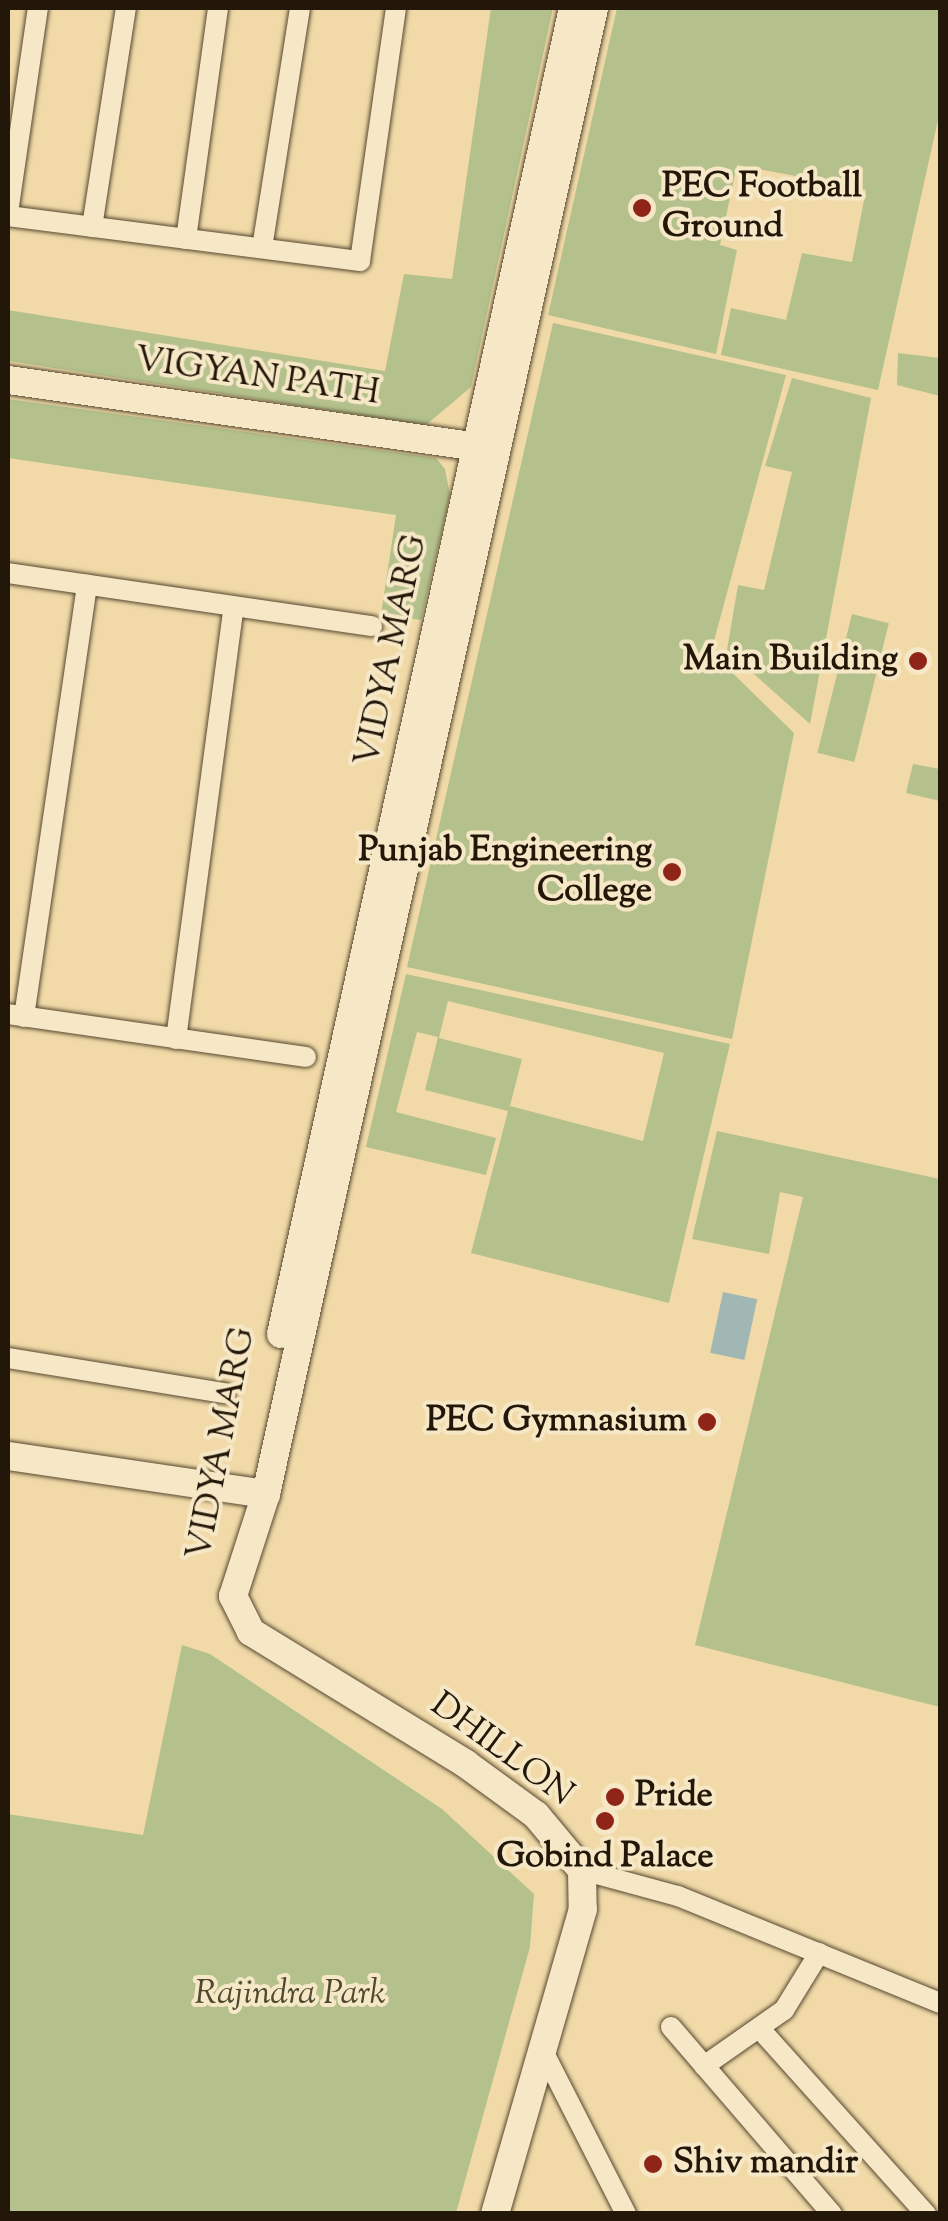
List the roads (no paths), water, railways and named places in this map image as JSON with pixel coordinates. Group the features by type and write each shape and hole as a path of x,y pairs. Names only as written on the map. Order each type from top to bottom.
{"main road":[{"name":"VIDYA MARG","path":"233,1596 486,448 573,8"},
{"name":"VIDYA MARG","path":"486,448 594,8"},
{"name":"VIGYAN PATH","path":"8,380 486,448"},
{"path":"8,1456 256,1492"},
{"name":"DHILLON","path":"233,1596 251,1632 466,1764 536,1815 582,1870"},
{"path":"495,2214 583,1909 582,1870"}],"street":[{"path":"38,8 8,215 360,261 396,8"},
{"path":"92,227 126,8"},
{"path":"186,239 218,8"},
{"path":"262,248 300,8"},
{"path":"8,574 372,626"},
{"path":"87,585 16,1016 306,1058"},
{"path":"176,1039 234,606"},
{"path":"8,1358 225,1392"},
{"path":"582,1870 678,1896 940,2003"},
{"path":"704,2066 760,2029 796,1995 819,1952"},
{"path":"672,2027 832,2214"},
{"path":"760,2029 926,2214"},
{"path":"542,2049 626,2214"}],"water":[{"path":"723,1292 757,1299 744,1360 710,1353"}],"place":[{"name":"PEC Football Ground","path":"642,208"},
{"name":"Main Building","path":"918,661"},
{"name":"Punjab Engineering College","path":"672,872"},
{"name":"PEC Gymnasium","path":"707,1422"},
{"name":"Pride","path":"615,1797"},
{"name":"Gobind Palace","path":"605,1821"},
{"name":"Shiv mandir","path":"653,2164"}],"park label":[{"name":"Rajindra Park","path":"290,1995"}]}
